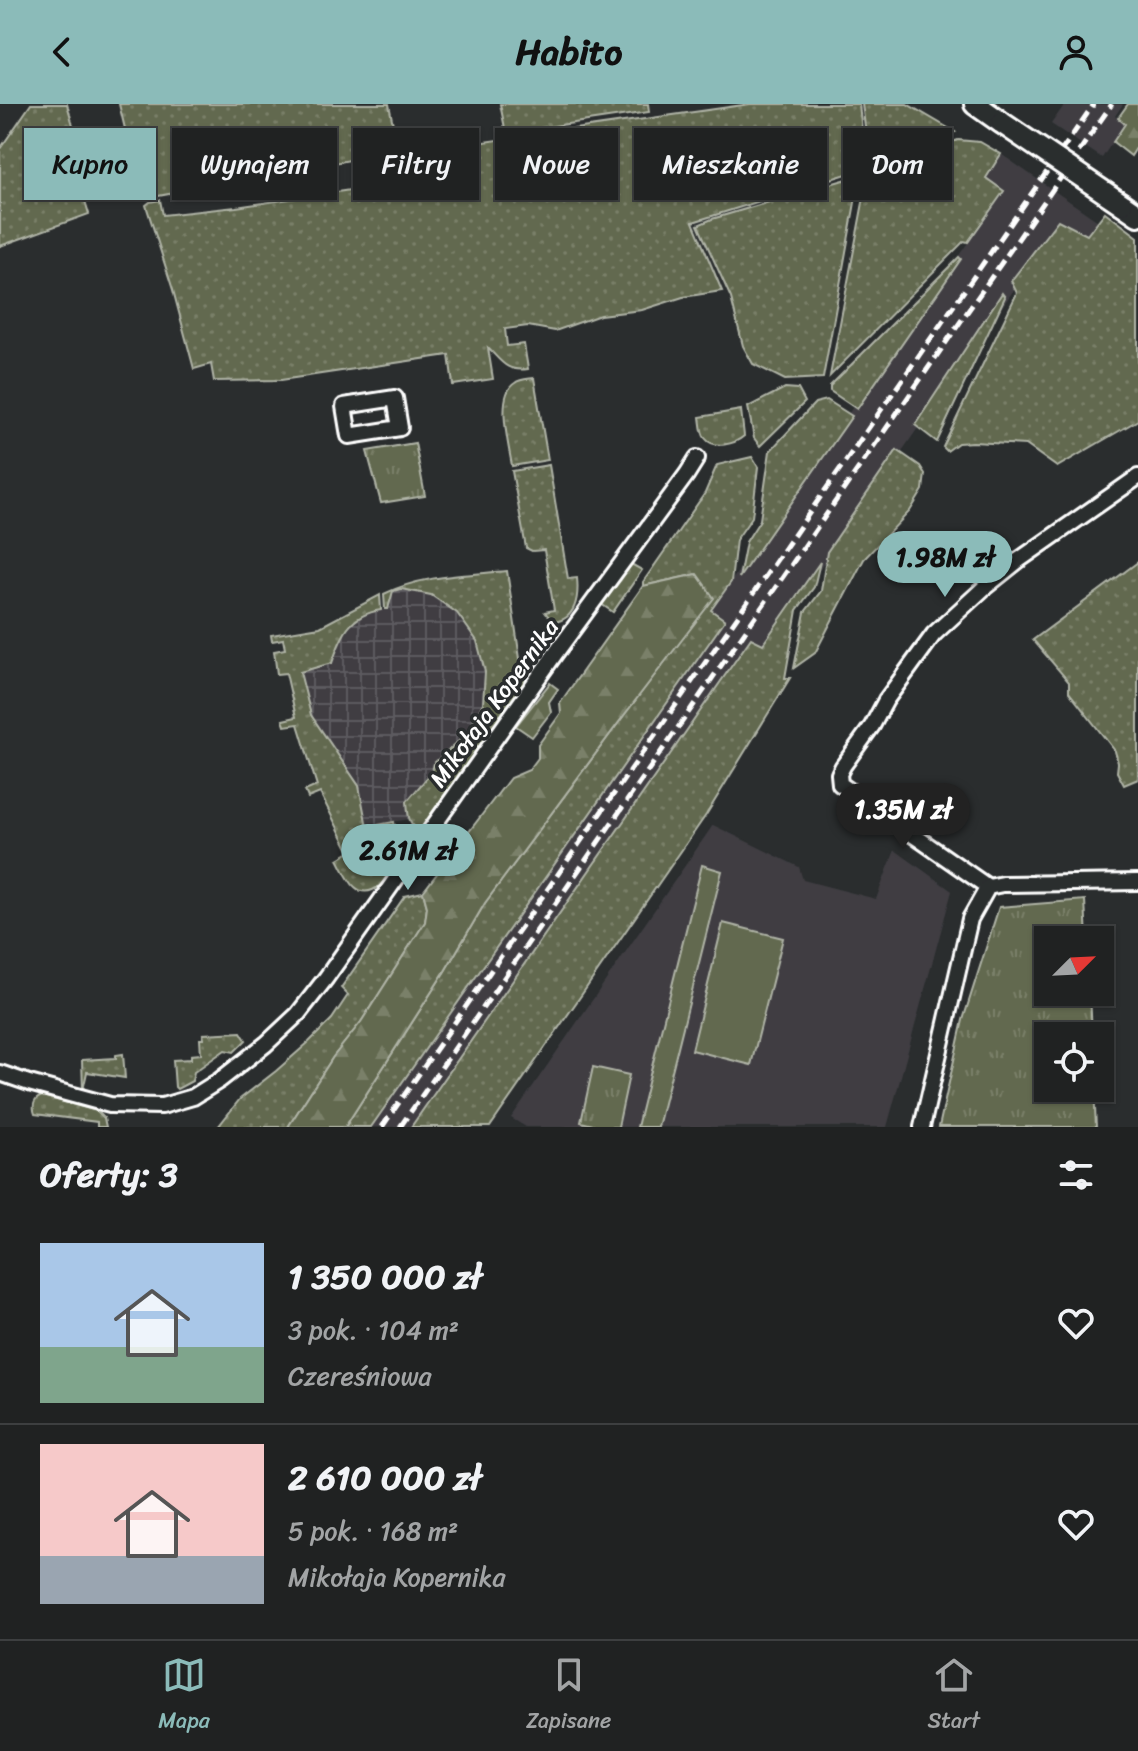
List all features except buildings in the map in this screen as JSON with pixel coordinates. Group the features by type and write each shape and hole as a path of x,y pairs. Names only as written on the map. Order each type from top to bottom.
{"street":[{"path":"975,104 1130,210"},
{"name":"Mikołaja Kopernika","path":"0,1073 110,1105 162,1106 181,1102 204,1091 266,1044 298,1014 326,978 697,458"},
{"path":"1138,477 1019,560 934,634 886,700 839,774 840,784 988,887 1003,884 1138,882"},
{"path":"922,1127 970,919 988,887"}],"shaded area":[{"path":"1065,104 1123,104 1115,116 1125,123 1102,158 1051,124"},
{"path":"1001,154 1098,221 1088,235 1061,222 766,647 751,638 411,1127 371,1127 725,620 711,610 1004,191 986,178"},
{"path":"401,589 431,595 457,613 477,641 485,672 483,703 469,732 434,763 432,772 407,801 409,819 367,827 359,786 311,715 300,672 332,663 340,641 354,621 367,612 388,609 393,591"},
{"path":"713,825 799,867 803,880 876,899 895,850 952,891 887,1127 526,1127 511,1118"}],"green space":[{"path":"31,104 67,104 74,128 24,128 24,200 85,200 89,214 0,246 0,149"},
{"path":"119,104 389,104 394,128 353,128 353,159 337,162 337,128 172,128 172,193 156,196 156,128 125,128"},
{"path":"500,104 648,104 649,112 540,128 505,128"},
{"path":"750,104 859,104 862,128 843,128 843,175 827,180 827,128 634,128 634,200 763,200 693,222 722,291 683,297 642,310 600,315 555,331 528,326 505,329 507,346 524,344 528,369 509,367 488,348 493,379 453,385 449,355 281,380 214,381 211,364 194,369 146,205 150,202 160,200 163,215 283,200 337,200 337,192 353,190 353,200 479,200 479,143 495,140 495,200 618,200 618,128 581,128"},
{"path":"862,104 907,104 948,128 865,128"},
{"path":"1128,104 1138,104 1138,145 1131,156 1113,142 1125,124 1118,118"},
{"path":"952,142 980,142 1001,154 986,178 1004,191 968,242 964,241 830,376 863,200 952,200"},
{"path":"843,180 843,200 855,200 823,378 785,380 753,364 743,346 731,298 698,225 776,200 827,200 827,185"},
{"path":"1105,212 1138,237 1138,420 1057,467 1026,445 958,443 947,451 943,447 1017,293 1011,281 1058,220 1087,235"},
{"path":"959,257 961,259 857,409 830,391 830,386"},
{"path":"1002,293 1005,297 937,442 915,425"},
{"path":"534,378 548,460 512,466 505,422 506,398 515,383"},
{"path":"785,388 798,389 805,402 760,446 754,438 748,407"},
{"path":"827,400 852,416 739,578 746,542 760,520 770,451 815,403"},
{"path":"741,410 744,436 724,444 714,444 705,438 700,417"},
{"path":"415,443 425,496 381,503 367,451"},
{"path":"897,450 920,466 925,474 923,490 910,511 864,559 815,653 794,668 805,612 821,591 827,552"},
{"path":"752,457 758,467 752,517 736,540 731,582 711,610 725,620 371,1127 345,1127 485,903 713,598 696,574 643,586 643,582 705,493 717,465"},
{"path":"549,465 568,579 577,578 576,600 571,612 567,617 553,622 545,612 554,610 544,550 526,548 512,471"},
{"path":"820,562 814,587 797,610 785,678 790,678 706,815 490,1127 411,1127 751,638 763,644"},
{"path":"1138,562 1138,779 1124,785 1117,772 1115,751 1069,692 1069,682 1033,640"},
{"path":"631,564 642,570 613,612 601,604"},
{"path":"507,571 520,659 528,658 529,666 525,671 530,676 421,829 417,828 410,819 407,801 432,772 434,763 469,732 483,703 485,672 477,641 457,613 431,595 401,589 393,591 388,609 385,609 384,594 428,579"},
{"path":"697,574 714,598 485,903 345,1127 288,1127 425,922 427,907 423,892 510,778 529,770 538,758 538,745 561,713 560,703 643,586"},
{"path":"380,595 381,610 361,616 348,628 332,663 300,672 311,715 359,786 367,827 394,822 399,847 398,861 381,885 361,891 352,884 338,859 350,852 320,793 308,798 305,791 317,786 298,724 285,726 283,720 296,717 286,673 277,674 274,651 285,649 283,639 272,641 271,635 320,627"},
{"path":"550,683 558,689 549,702 551,712 532,737 516,726"},
{"path":"702,865 722,871 658,1127 637,1127"},
{"path":"423,892 427,907 425,922 288,1127 218,1127 240,1099 276,1071 332,1019 348,995 341,988 405,896"},
{"path":"1085,900 1086,926 1034,926 1034,1006 1091,1006 1091,1022 1034,1022 1034,1102 1095,1102 1096,1127 939,1127 963,1020 999,907"},
{"path":"723,923 783,938 751,1065 692,1050"},
{"path":"241,1032 246,1040 234,1052 225,1050 194,1072 192,1081 177,1089 175,1087 173,1060 191,1059 191,1055 201,1054 200,1039 204,1039 203,1034"},
{"path":"123,1054 125,1078 87,1072 83,1090 82,1060 116,1058 116,1055"},
{"path":"593,1067 629,1075 618,1127 581,1122"},
{"path":"42,1096 97,1111 104,1118 106,1127 97,1127 97,1122 35,1114 34,1103"}],"railway":[{"path":"382,1127 1094,104"},
{"path":"400,1127 1112,104"}]}
